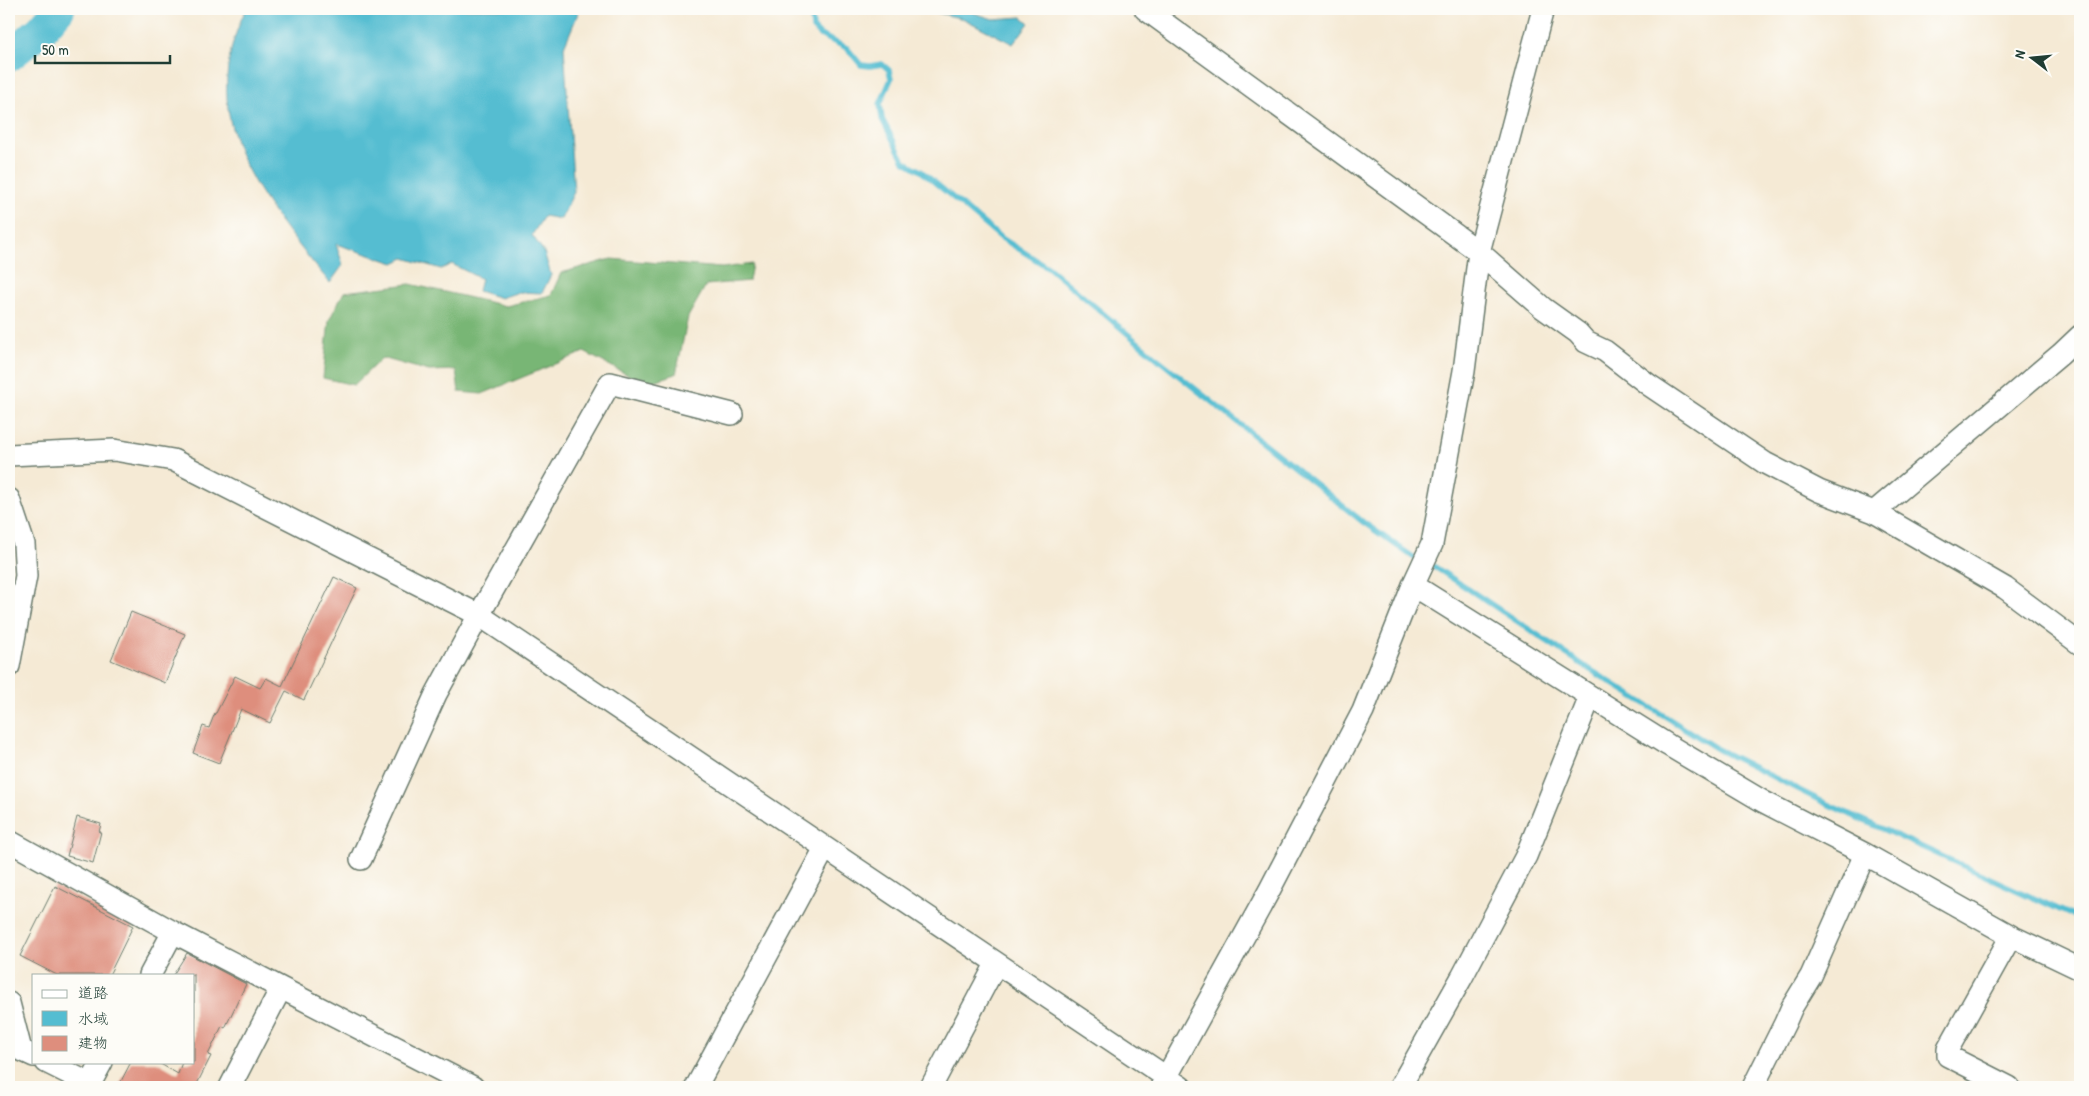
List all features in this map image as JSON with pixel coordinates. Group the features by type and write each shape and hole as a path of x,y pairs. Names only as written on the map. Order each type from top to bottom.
{"street":[{"path":"1145,9 1479,252 1543,308 1578,333 1586,342 1605,351 1649,385 1766,463 1819,491 1874,512 2005,588 2080,644"},
{"path":"9,455 114,450 173,460 479,615 996,964 1169,1084 1363,711 1415,580 1432,544 1464,371 1479,252 1543,9"},
{"path":"1874,512 2062,354 2080,336"},
{"path":"361,859 436,694 610,383 732,414"},
{"path":"9,499 24,544 26,576 9,666"},
{"path":"1415,580 1590,697 1764,802 1865,854 2011,936 2080,969"},
{"path":"1400,1087 1462,977 1526,856 1590,697"},
{"path":"9,841 173,932 473,1087"},
{"path":"696,1087 824,848"},
{"path":"1753,1087 1792,1007 1811,976 1865,854"},
{"path":"151,974 173,932"},
{"path":"2009,1087 1948,1056 1948,1049 2011,936"},
{"path":"931,1087 996,964"},
{"path":"230,1087 282,988"},
{"path":"9,1003 21,1050 32,1055"},
{"path":"50,1064 90,1084 101,1064"}],"green space":[{"path":"611,259 722,268 752,264 749,281 706,285 688,317 676,374 645,384 584,352 482,394 459,392 456,370 429,371 382,358 354,385 323,378 329,320 344,292 410,284 506,306 551,295 561,273"}],"water":[{"path":"246,9 580,9 564,47 574,192 561,219 544,216 532,235 544,252 551,275 542,293 519,292 501,298 478,291 481,279 452,264 441,269 404,258 394,263 336,244 343,265 330,283 280,221 259,189 242,157 231,123 227,87 231,50"},
{"path":"921,9 967,9 993,19 1022,17 1029,23 1013,44 964,19"}],"building":[{"path":"334,577 357,588 304,700 286,691 270,723 241,709 219,763 193,753 203,726 209,728 235,676 260,688 266,678 282,686"},
{"path":"131,612 185,634 165,683 111,660"},
{"path":"77,817 101,824 99,832 101,832 93,863 67,856"},
{"path":"55,886 133,926 109,974 55,974 20,956"},
{"path":"187,953 246,984 225,1028 222,1026 208,1055 211,1056 197,1084 203,1087 118,1087 130,1064 160,1064 178,1074 181,1064 195,1064 195,974 174,974"}],"waterway":[{"path":"9,56 41,30 59,9"},
{"path":"811,9 813,28 820,35 847,48 861,65 882,64 889,70 891,79 880,104 882,119 904,161 921,171 1000,237 1049,268 1159,360 1363,522 1413,557 1435,567 1583,665 1719,750 1825,803 2080,919"}]}
